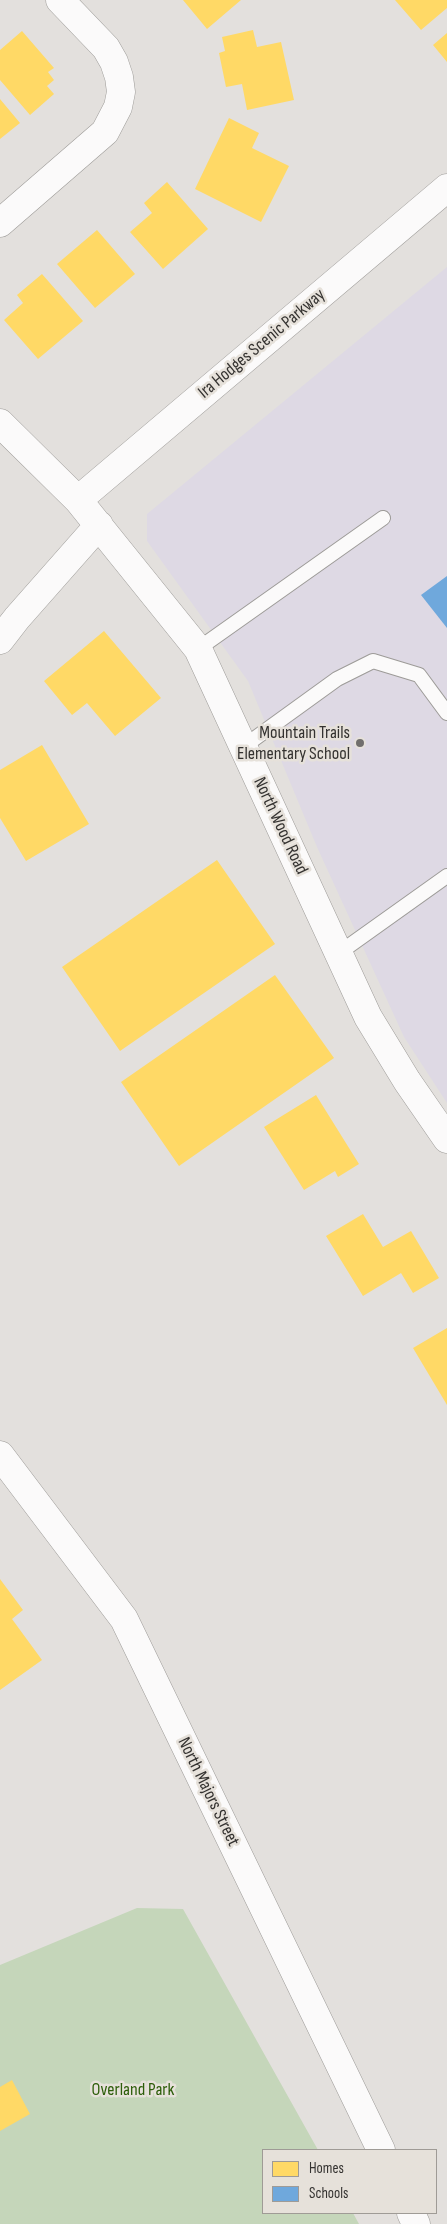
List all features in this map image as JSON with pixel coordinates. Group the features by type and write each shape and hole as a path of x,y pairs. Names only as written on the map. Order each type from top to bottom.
{"street":[{"path":"0,223 105,132 118,106 121,92 114,62 106,48 60,0"},
{"name":"Ira Hodges Scenic Parkway","path":"78,500 447,188"},
{"name":"North Wood Road","path":"0,422 78,500 198,649 368,1017 407,1081 447,1139"},
{"path":"0,640 17,618 99,526"},
{"name":"North Majors Street","path":"0,1455 124,1619 381,2149"}],"lane":[{"path":"198,649 383,518"},
{"path":"244,747 337,679 373,661 419,674 447,712"},
{"path":"339,953 447,876"}],"shaded area":[{"name":"Mountain Trails Elementary School","path":"447,267 447,1103 404,1037 317,847 248,681 147,541 147,514"}],"green space":[{"name":"Overland Park","path":"137,1908 183,1909 317,2149 262,2149 262,2214 354,2214 359,2224 0,2224 0,1965"}],"building: Homes":[{"path":"183,0 241,0 207,29"},
{"path":"395,0 447,0 447,8 421,30"},
{"path":"253,30 257,47 281,42 294,100 247,110 242,84 226,87 219,53 225,51 222,37"},
{"path":"22,31 54,68 48,72 54,80 47,86 54,94 30,115 0,80 0,50"},
{"path":"447,33 447,62 433,45"},
{"path":"0,99 20,123 0,139"},
{"path":"229,118 259,133 252,148 289,166 261,222 195,189"},
{"path":"167,182 208,229 163,269 130,232 152,213 144,203"},
{"path":"97,230 135,274 95,308 57,264"},
{"path":"42,274 83,321 38,359 4,320 23,303 17,295"},
{"path":"104,631 161,698 115,736 87,703 72,715 44,681"},
{"path":"42,745 89,824 26,861 0,818 0,770"},
{"path":"217,860 275,944 120,1051 62,967"},
{"path":"275,975 334,1058 179,1166 121,1082"},
{"path":"316,1095 359,1164 338,1177 335,1171 304,1190 264,1127"},
{"path":"363,1214 383,1247 411,1231 439,1278 413,1293 401,1273 363,1296 326,1236"},
{"path":"447,1328 447,1405 413,1348"},
{"path":"0,1579 23,1610 12,1619 42,1660 0,1690"},
{"path":"12,2080 30,2114 0,2131 0,2087"}],"building: Schools":[{"path":"447,576 447,628 421,595"}],"place":[{"name":"Mountain Trails Elementary School","path":"360,743"}]}
